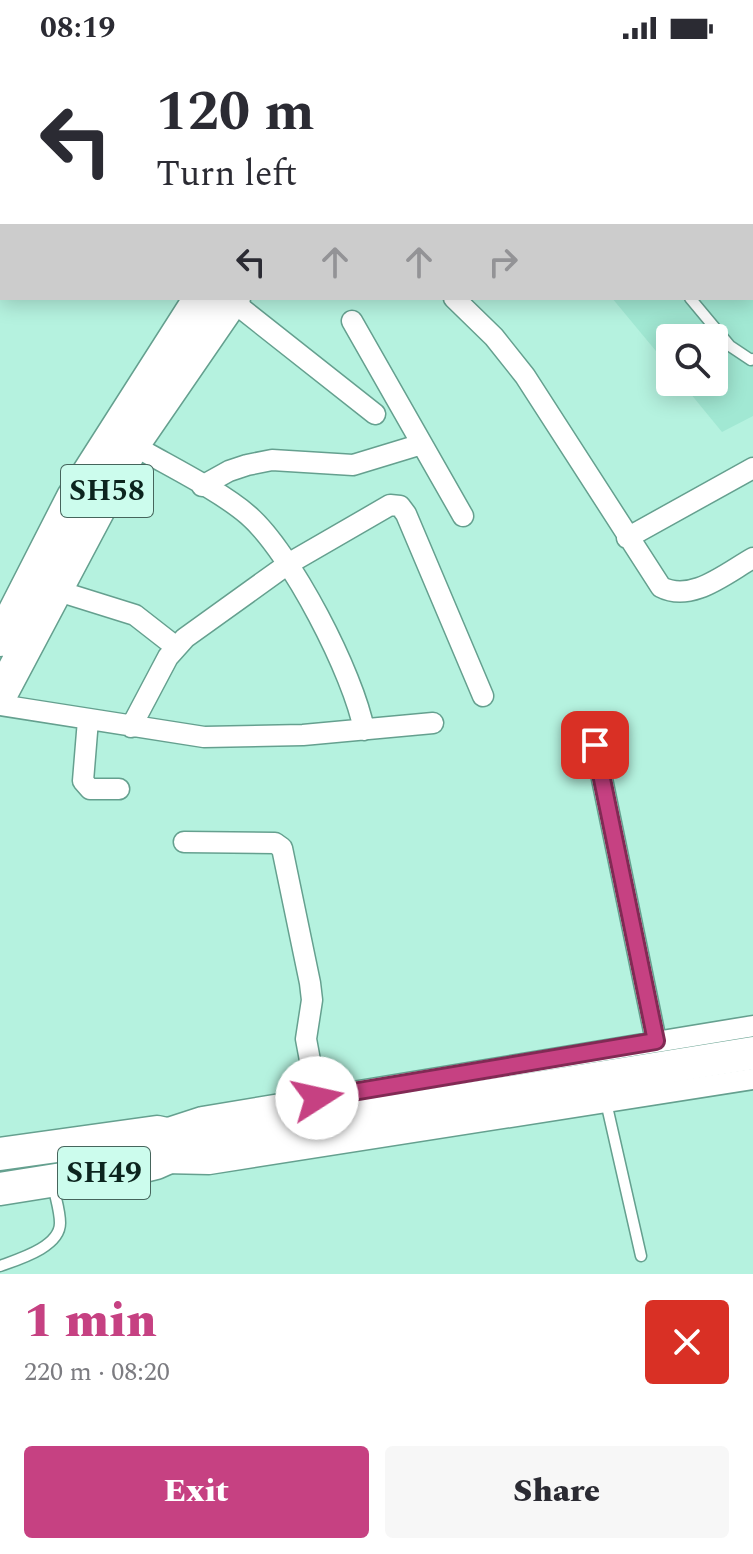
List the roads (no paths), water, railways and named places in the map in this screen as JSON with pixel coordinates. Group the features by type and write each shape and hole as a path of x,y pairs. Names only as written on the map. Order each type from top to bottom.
{"main road":[{"name":"SH58","path":"0,640 73,497 199,300"},
{"name":"SH58","path":"0,696 133,445 233,300"},
{"name":"SH49","path":"0,1189 49,1165 753,1053"},
{"name":"SH49","path":"0,1154 49,1165"}],"street":[{"path":"233,300 375,414"},
{"path":"456,300 494,337 525,376 661,587 671,593 684,593 753,558"},
{"path":"352,321 463,516"},
{"path":"202,486 247,465 272,460 353,465 422,444"},
{"path":"133,445 247,514 288,564 352,687 364,730"},
{"path":"627,538 753,468"},
{"path":"131,727 176,647 196,629 288,564 390,505 400,506 406,514 483,696"},
{"path":"55,590 135,615 176,647"},
{"path":"0,705 193,736 249,738 433,723"},
{"path":"88,720 83,781 90,789 119,789"},
{"path":"595,745 656,1041"},
{"path":"184,842 275,843 282,848 310,983 312,1000 306,1039 317,1098"},
{"path":"157,1147 202,1117 753,1026"},
{"path":"157,1147 209,1164 753,1079"}],"lane":[{"path":"692,300 730,346 753,359"},
{"path":"606,1102 641,1256"},
{"path":"0,1266 49,1243 58,1235 60,1225 49,1165"}]}
